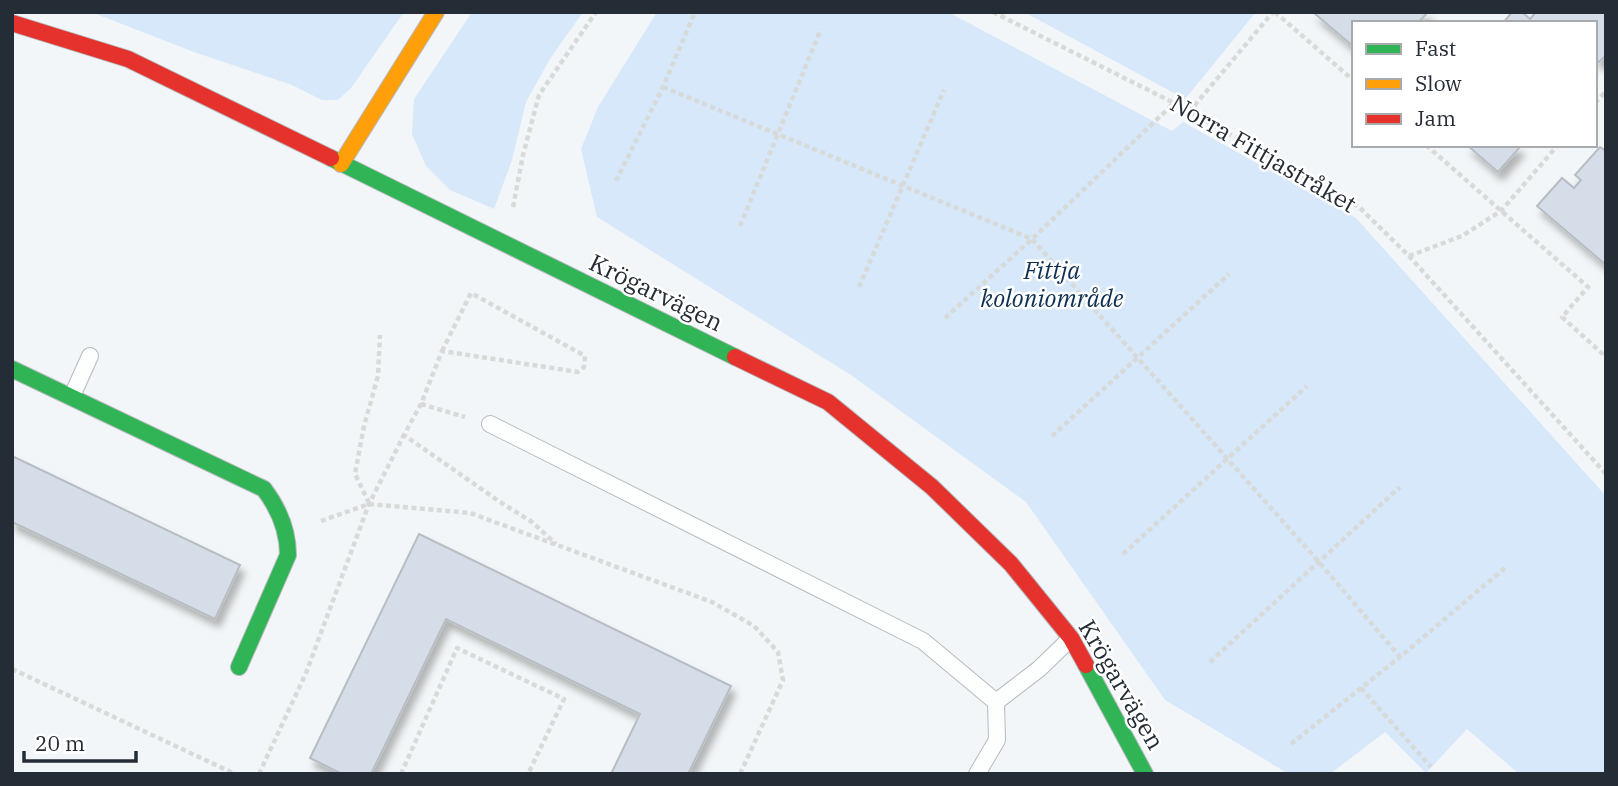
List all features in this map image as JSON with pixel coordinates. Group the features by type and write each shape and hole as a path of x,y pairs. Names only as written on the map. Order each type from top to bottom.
{"street":[{"path":"341,164 436,12"},
{"name":"Krögarvägen","path":"12,23 128,59 828,402 932,487 1011,564 1071,638 1146,774"},
{"path":"12,369 264,489 273,502 289,544 288,555 239,667"}],"lane":[{"path":"72,396 90,356"},
{"path":"490,424 923,641 996,702 997,740 977,774"},
{"path":"996,702 1039,669 1071,638"}],"path":[{"path":"512,210 539,95 596,12"},
{"path":"616,181 663,87 695,12"},
{"name":"Norra Fittjastråket","path":"993,12 1174,103 1359,207 1409,256 1606,474"},
{"path":"1189,112 1274,12 1352,79"},
{"path":"740,226 821,29"},
{"path":"663,87 1032,239 1400,657"},
{"path":"859,287 944,90"},
{"path":"945,318 1174,103"},
{"path":"1428,147 1588,287 1562,317 1606,357"},
{"path":"1409,256 1462,236 1501,211 1556,147"},
{"path":"1052,436 1229,274"},
{"path":"442,351 471,293"},
{"path":"369,504 355,474 364,426 378,376 380,335"},
{"path":"1123,554 1307,386"},
{"path":"421,404 490,424"},
{"path":"258,774 306,673 369,504 404,435"},
{"path":"1210,663 1400,487"},
{"path":"369,504 470,513 712,602 754,626 778,652 783,680 740,774"},
{"path":"1291,744 1505,568"},
{"path":"401,774 457,648 564,699 528,774"},
{"path":"12,670 234,774"},
{"path":"1361,688 1431,767"}],"green space":[{"path":"91,12 404,12 351,88 338,100 322,100 292,85 194,52"},
{"path":"472,12 583,12 550,59 526,102 512,160 494,209 450,190 426,166 412,134 414,99"},
{"name":"Fittja koloniområde","path":"657,12 948,12 1172,131 1183,122 1356,218 1606,496 1606,774 1519,774 1467,729 1426,773 1385,732 1330,774 1289,774 1165,700 1026,502 851,375 597,217 581,149 598,107"},
{"path":"1024,12 1256,12 1185,99"}],"building":[{"path":"1428,12 1420,21 1352,21 1352,45 1314,13"},
{"path":"1512,12 1522,12 1530,19 1536,12 1606,12 1606,55 1599,62 1597,60 1597,21 1505,21"},
{"path":"1469,147 1520,147 1498,172"},
{"path":"1600,147 1606,151 1606,265 1537,206 1562,178 1574,188 1581,180 1575,175"},
{"path":"12,456 240,565 215,619 12,522"},
{"path":"419,534 731,686 688,774 611,774 640,714 446,619 371,774 342,774 310,758"}],"traffic: fast":[{"path":"331,158 735,357"},
{"path":"12,369 264,489 282,520 288,555 239,667"},
{"path":"1086,665 1145,774"}],"traffic: slow":[{"path":"341,164 436,12"}],"traffic: jam":[{"path":"12,23 128,59 331,158"},
{"path":"735,357 828,402 932,487 1011,564 1071,638 1086,665"}]}
